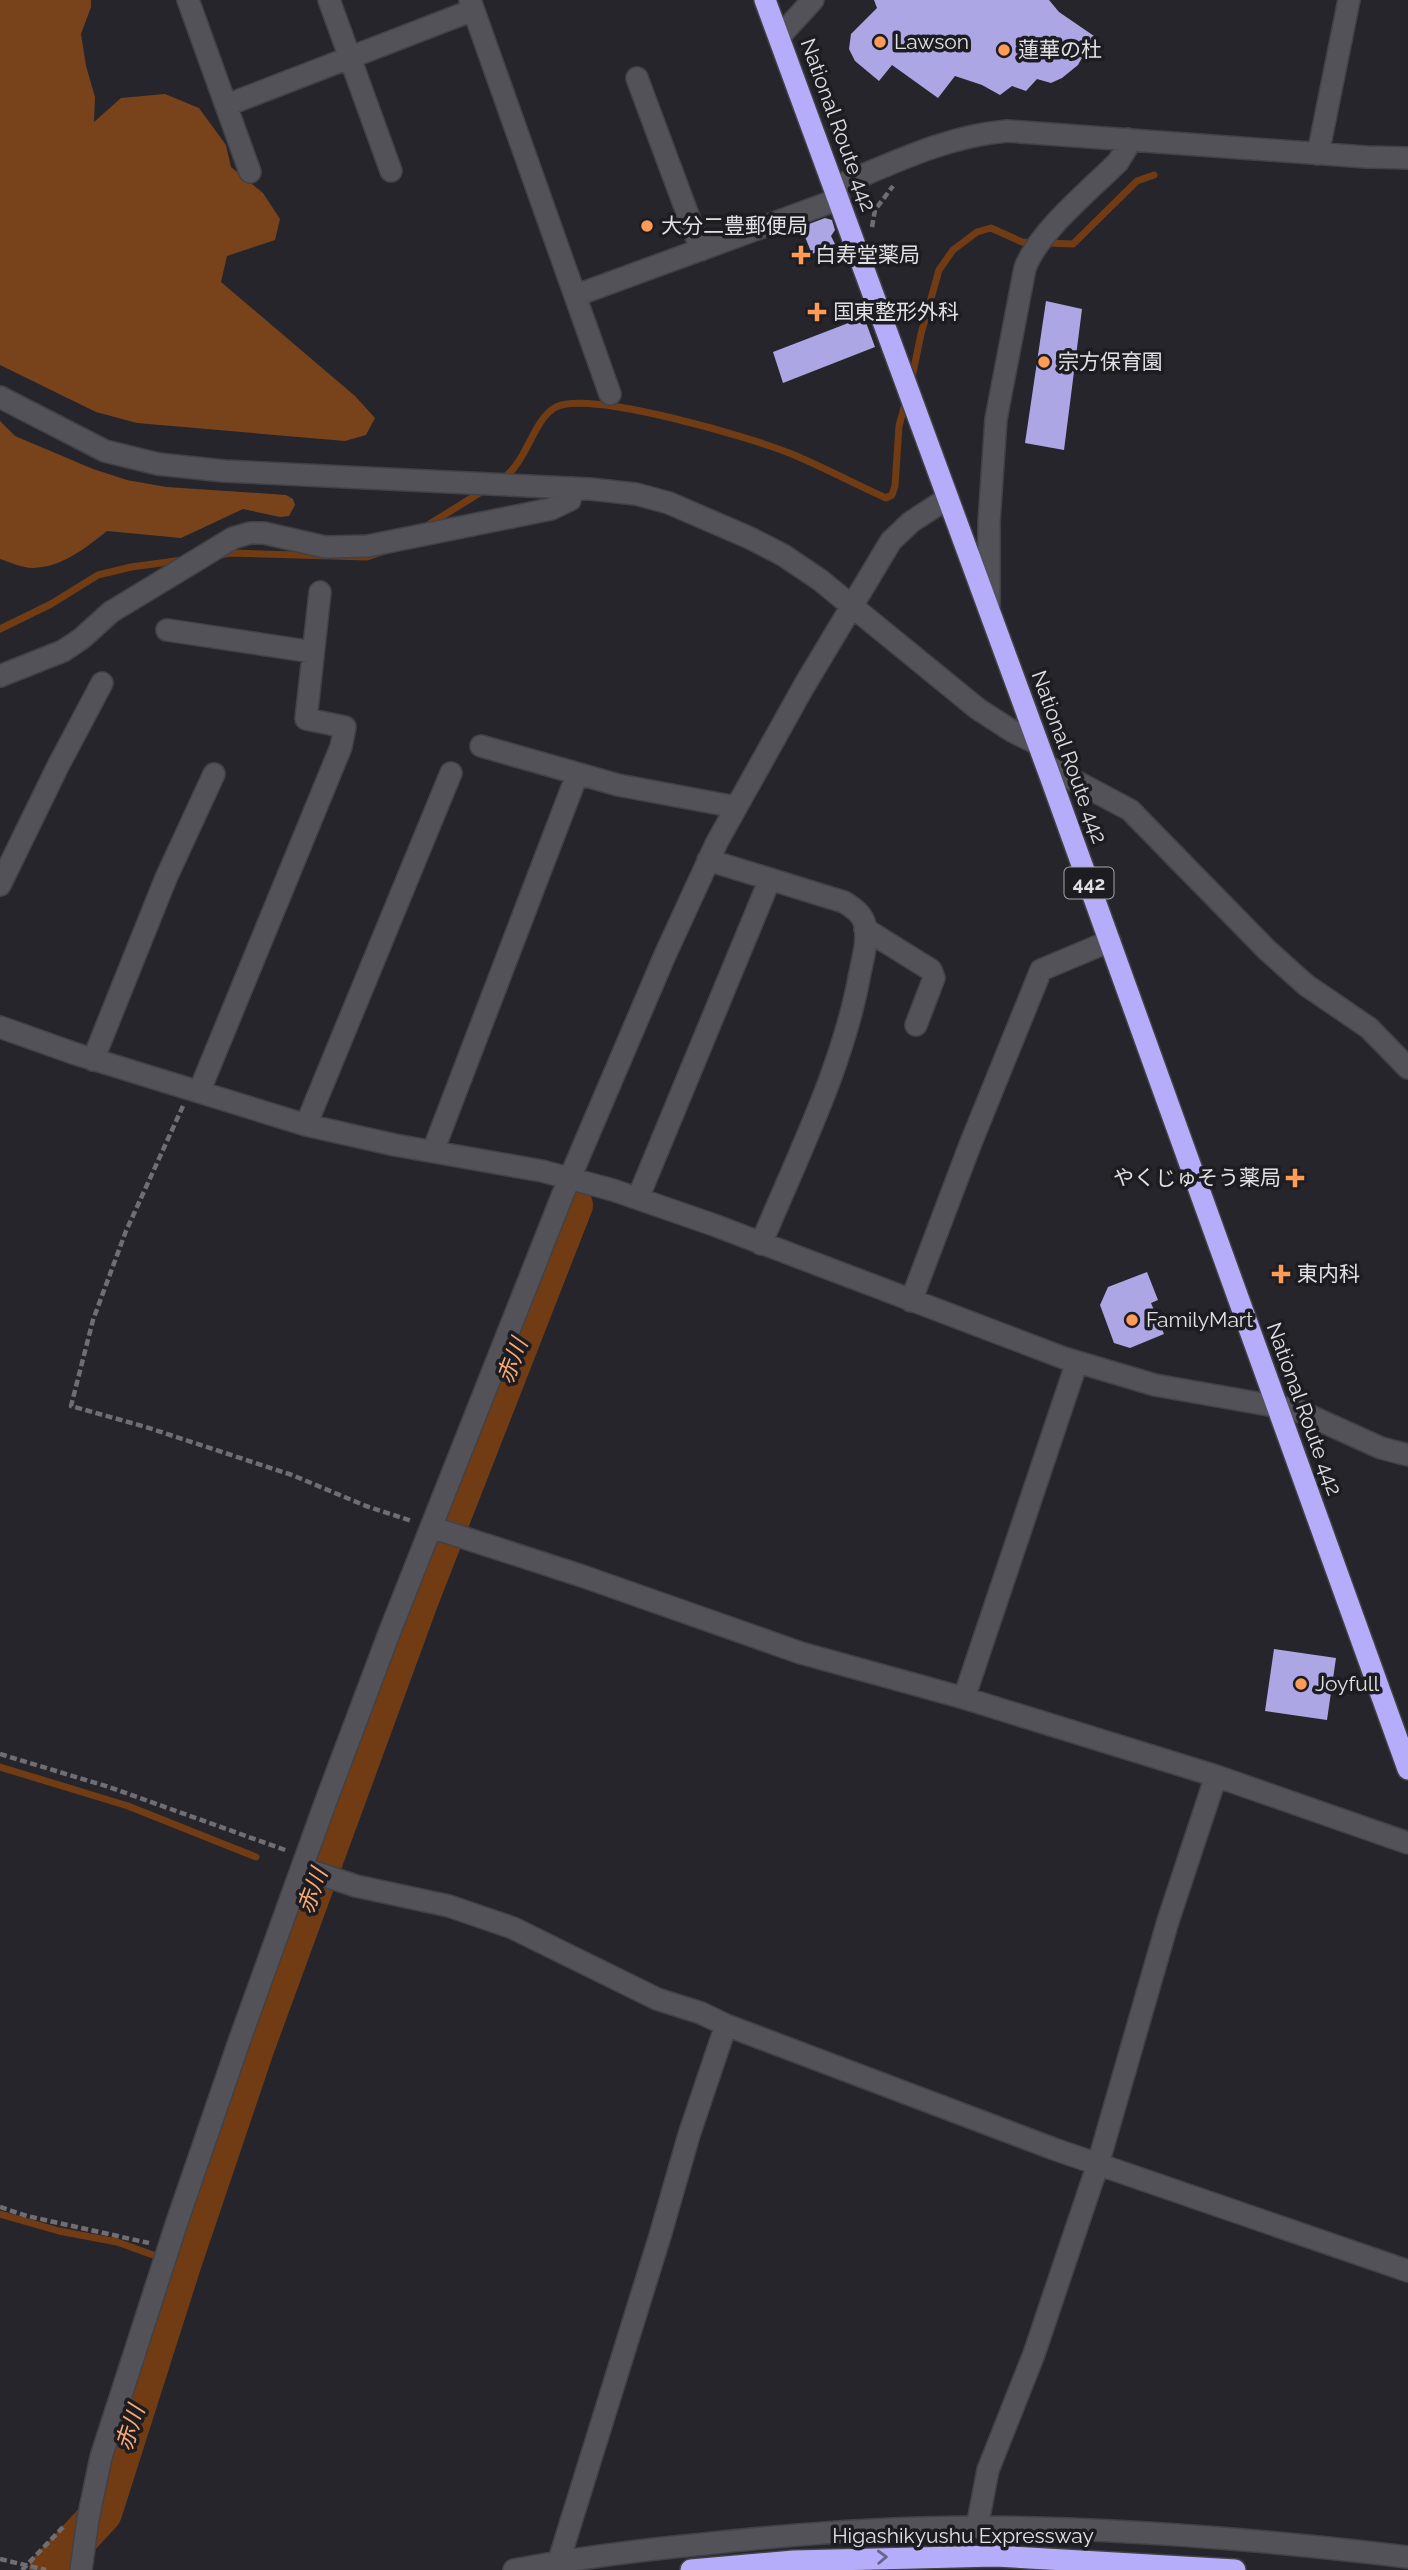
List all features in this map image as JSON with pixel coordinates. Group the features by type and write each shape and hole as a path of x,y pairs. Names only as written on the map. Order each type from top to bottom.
{"highway":[{"name":"National Route 442","path":"765,0 1047,766 1408,1769"},
{"name":"Higashikyushu Expressway","path":"691,2570 794,2561 984,2556 1235,2570"}],"street":[{"path":"188,0 250,173"},
{"path":"329,0 391,171"},
{"path":"779,37 813,0"},
{"path":"1318,154 1349,0"},
{"path":"227,104 349,57 472,5 610,394"},
{"path":"638,78 701,250"},
{"path":"577,295 701,250 837,193 922,151 986,132 1028,131 1318,154 1408,158"},
{"path":"989,608 989,522 996,419 1025,268 1045,235 1118,162 1126,149 1128,139"},
{"path":"0,397 105,451 158,464 225,471 572,488 636,494 689,511 783,555 821,580 978,709 1038,744"},
{"path":"0,676 63,651 111,612 233,538 250,533 264,533 325,547 368,546 551,509 570,500 572,488"},
{"path":"81,2570 101,2457 168,2248 304,1863 431,1527 570,1178 665,955 708,860 736,807 804,686 891,541 900,530 948,498"},
{"path":"194,1091 341,747 345,727 306,719 320,592"},
{"path":"167,630 313,652"},
{"path":"0,885 102,683"},
{"path":"481,746 578,775 736,807"},
{"path":"1047,766 1130,810 1274,956 1314,991 1368,1028 1408,1068"},
{"path":"306,1125 451,773"},
{"path":"93,1060 166,878 214,774"},
{"path":"433,1151 578,775"},
{"path":"708,860 844,902 863,918 865,929 866,940 851,1021 761,1244"},
{"path":"638,1198 770,879"},
{"path":"865,929 931,970 934,978 916,1025"},
{"path":"911,1301 970,1145 1041,970 1110,941"},
{"path":"0,1027 93,1060 342,1135 570,1178 638,1198 1077,1362 1155,1385 1277,1405 1315,1418 1381,1448 1408,1455"},
{"path":"964,1698 1077,1362"},
{"path":"431,1527 582,1576 802,1653 964,1698 1216,1776 1408,1843"},
{"path":"977,2527 988,2470 1034,2354 1098,2164 1164,1934 1216,1776"},
{"path":"304,1863 356,1886 449,1906 513,1928 657,1999 701,2013 726,2025 1098,2164 1408,2272"},
{"path":"558,2566 689,2135 726,2025"},
{"path":"514,2570 781,2536 977,2527 1194,2537 1408,2557"}],"path":[{"path":"194,1091 183,1106 125,1231 93,1320 71,1406 292,1475 366,1506 431,1527"},
{"path":"0,1754 109,1787 304,1863"},
{"path":"0,2207 27,2216 168,2248"},
{"path":"24,2568 50,2539 91,2502"},
{"path":"0,2559 24,2568 46,2570"}],"shaded area":[{"path":"0,0 91,0 81,34 95,97 94,122 121,98 165,94 199,108 226,145 231,167 263,193 280,219 275,240 227,256 221,282 355,396 375,418 366,435 345,441 137,423 96,412 0,365"},
{"path":"0,421 15,436 93,469 127,480 166,487 286,495 293,499 295,505 289,516 280,517 243,509 181,538 107,531 64,560 44,567 20,566 0,559"}],"building":[{"name":"蓮華の杜","path":"874,0 1049,0 1059,12 1094,36 1078,65 1051,83 1037,79 1026,91 1012,86 1000,95 982,85 955,76 938,98 892,65 879,81 855,61 849,49 851,34 877,8"},
{"path":"825,218 832,220 835,230 831,236 835,244 812,254 801,227"},
{"name":"宗方保育園","path":"1046,301 1082,309 1064,450 1025,443"},
{"name":"国東整形外科","path":"864,317 875,347 783,383 773,352"},
{"name":"FamilyMart","path":"1147,1272 1158,1300 1151,1303 1164,1334 1130,1348 1114,1343 1100,1305 1108,1287"},
{"name":"Joyfull","path":"1274,1649 1336,1658 1327,1720 1265,1711"}],"waterway":[{"path":"911,382 939,270 953,250 977,232 991,228 1022,242 1073,244 1137,181 1154,175"},
{"path":"502,479 518,463 548,413 556,407 575,403 636,410 745,438 794,455 886,498 892,495 895,486 899,426 906,400"},
{"path":"428,525 486,489"},
{"path":"219,555 231,553 367,557 385,551"},
{"path":"0,629 51,604 98,575 131,567 183,560"},
{"name":"赤川","path":"49,2570 102,2513 181,2265 254,2049 419,1599 573,1205"},
{"path":"0,1767 128,1806 256,1857"},
{"path":"0,2214 59,2231 117,2242 181,2265"}],"place":[{"name":"Lawson","path":"880,42"},
{"name":"蓮華の杜","path":"1004,50"},
{"name":"大分二豊郵便局","path":"647,226"},
{"name":"白寿堂薬局","path":"801,255"},
{"name":"国東整形外科","path":"817,312"},
{"name":"宗方保育園","path":"1044,362"},
{"name":"やくじゅそう薬局","path":"1295,1178"},
{"name":"東内科","path":"1281,1274"},
{"name":"FamilyMart","path":"1132,1320"},
{"name":"Joyfull","path":"1301,1684"}]}
